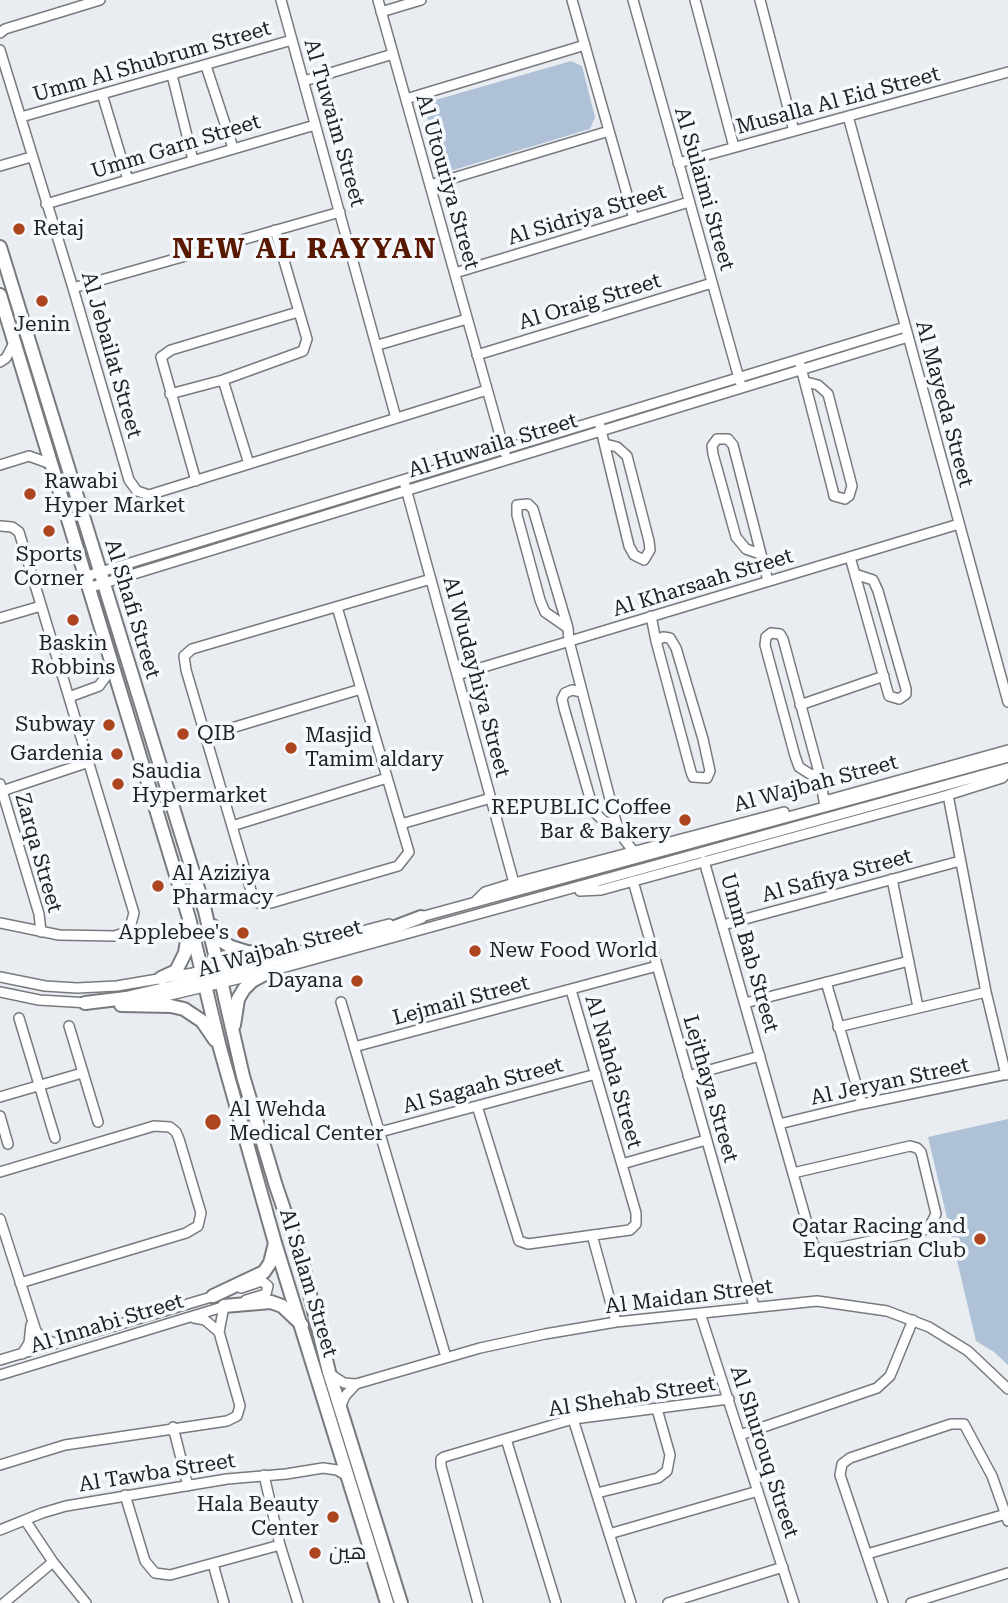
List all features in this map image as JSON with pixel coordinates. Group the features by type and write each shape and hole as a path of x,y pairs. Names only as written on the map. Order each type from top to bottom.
{"main road":[{"name":"Al Shafi Street","path":"0,247 205,911 211,977"},
{"name":"Al Shafi Street","path":"0,295 120,695 189,918 211,977"},
{"path":"170,856 188,899 232,1054 243,1076"},
{"path":"205,911 220,940 231,947 247,952 275,954"},
{"path":"85,1003 126,998 195,982 379,933 421,917"},
{"path":"161,978 176,971 183,958 189,938 189,918"},
{"path":"233,1035 238,999 252,981 271,971"},
{"name":"Al Salam Street","path":"211,977 233,1035 276,1186 308,1283 328,1373 401,1603"},
{"name":"Al Salam Street","path":"211,977 220,1048 275,1243 387,1603"},
{"path":"121,1005 171,1006 193,1013 202,1021 220,1048"},
{"path":"212,1296 264,1272 270,1263 275,1243"},
{"path":"224,1306 271,1302 282,1306 303,1326"}],"street":[{"path":"0,33 5,29 100,0"},
{"name":"Al Tuwaim Street","path":"281,0 396,418"},
{"name":"Al Utouriya Street","path":"378,0 507,460"},
{"path":"382,12 421,0"},
{"name":"Al Sulaimi Street","path":"633,0 742,388"},
{"path":"695,0 734,147"},
{"path":"761,0 794,131"},
{"path":"575,1 634,219"},
{"name":"Umm Al Shubrum Street","path":"21,117 292,40"},
{"path":"406,99 585,45"},
{"name":"Al Jebailat Street","path":"0,50 129,480 137,491 149,495 487,390"},
{"path":"304,81 393,54"},
{"path":"206,66 233,148"},
{"name":"Musalla Al Eid Street","path":"678,163 1008,72"},
{"path":"172,75 193,160"},
{"path":"102,94 128,180"},
{"name":"Al Mayeda Street","path":"848,116 1008,702"},
{"name":"Umm Garn Street","path":"46,204 315,124"},
{"path":"430,185 609,131"},
{"path":"1,166 32,157"},
{"name":"Al Sidriya Street","path":"454,274 689,202"},
{"path":"73,288 340,212"},
{"path":"170,394 223,380 303,351 307,339 275,230"},
{"name":"Al Oraig Street","path":"477,355 712,284"},
{"path":"196,481 161,357 299,312"},
{"path":"378,345 467,319"},
{"name":"Al Huwaila Street","path":"86,582 247,539 503,450 905,327"},
{"name":"Al Huwaila Street","path":"102,578 243,529 507,460 908,337"},
{"path":"14,343 12,350 1,362 23,370"},
{"path":"798,359 834,496 845,499 852,486 828,394 818,385 806,382"},
{"path":"223,380 249,464"},
{"path":"598,421 606,444 629,546 634,555 644,560 650,550 649,541 627,456 617,447 606,444"},
{"path":"0,465 29,456 43,437"},
{"path":"760,554 746,549 736,537 713,454 712,446 717,439 728,439 733,445 768,581"},
{"path":"29,456 52,465"},
{"name":"Al Wudayhiya Street","path":"405,485 514,883"},
{"path":"568,628 545,612 540,600 517,515 517,505 528,504 533,509 568,628 569,641 616,822 621,835 635,852"},
{"name":"Al Kharsaah Street","path":"457,675 959,524"},
{"path":"0,526 12,527 19,532 134,913 129,930 115,936 59,935 0,923"},
{"path":"243,529 247,539"},
{"path":"850,557 891,698 903,697 906,689 878,592 873,580 855,574"},
{"path":"337,607 409,852 398,866 271,903 258,903 252,894 184,656 192,649 431,579"},
{"path":"0,618 41,606"},
{"path":"651,617 656,641 691,772 693,777 707,778 710,771 703,739 676,648 670,638 663,637 656,641"},
{"path":"820,776 810,774 799,766 795,756 765,645 766,637 771,633 780,634 783,639 820,776 824,801"},
{"path":"99,686 112,668"},
{"path":"800,705 884,676"},
{"path":"69,697 99,686 109,688 120,695"},
{"path":"205,736 361,689"},
{"path":"582,692 565,693 562,699 564,708 594,812 605,822 616,822"},
{"name":"Al Wajbah Street","path":"475,902 485,892 514,883 1008,750"},
{"name":"Al Wajbah Street","path":"0,992 121,1005 162,998 275,954 421,917 1008,757"},
{"path":"1,787 89,762"},
{"name":"Al Wajbah Street","path":"564,891 601,890 948,795 1002,778 1008,770"},
{"name":"Al Wajbah Street","path":"0,977 45,986 77,988 117,986 161,978 211,977 271,971 1008,770"},
{"path":"232,827 387,778"},
{"name":"Zarqa Street","path":"1,787 39,914 41,932"},
{"path":"948,795 986,992 1007,1075"},
{"path":"401,824 491,798"},
{"path":"617,856 621,835"},
{"name":"Umm Bab Street","path":"704,861 813,1244 817,1251 928,1228 936,1214 921,1152 917,1147 910,1146 793,1173"},
{"name":"Al Safiya Street","path":"723,925 960,861"},
{"path":"892,879 918,1007"},
{"name":"Lejthaya Street","path":"634,881 754,1306"},
{"path":"745,1003 909,961"},
{"name":"Lejmail Street","path":"354,1047 657,966"},
{"path":"826,982 862,1104"},
{"name":"Al Nahda Street","path":"477,1106 519,1241 528,1244 631,1230 636,1224 636,1213 571,989"},
{"path":"838,1027 986,992"},
{"path":"0,998 10,995"},
{"path":"341,1002 446,1357"},
{"path":"19,1018 55,1138"},
{"path":"69,1026 98,1122"},
{"name":"Umm Bab Street","path":"688,1076 760,1056"},
{"path":"0,1097 82,1073"},
{"name":"Al Sagaah Street","path":"380,1132 596,1074"},
{"name":"Al Jeryan Street","path":"779,1124 862,1104 1007,1075"},
{"path":"0,1116 8,1144"},
{"path":"0,1172 154,1126 170,1127 179,1139 201,1213 198,1226 186,1233 20,1283"},
{"name":"Al Nahda Street","path":"622,1164 706,1140"},
{"path":"0,1219 38,1336 56,1344"},
{"path":"592,1235 616,1322"},
{"name":"Al Innabi Street","path":"0,1360 262,1282 268,1286 266,1294 0,1375"},
{"name":"Al Maidan Street","path":"356,1384 510,1341 616,1322 817,1301 861,1306 929,1327 968,1351 1008,1389"},
{"path":"0,1465 65,1445 226,1420 237,1416 240,1406 219,1332 224,1306"},
{"name":"Al Shurouq Street","path":"700,1312 794,1603"},
{"path":"190,1317 205,1320 219,1332"},
{"path":"22,1354 31,1338 32,1320"},
{"path":"740,1435 877,1388 890,1376 913,1320"},
{"path":"328,1373 344,1383 356,1384"},
{"path":"340,1408 345,1396 356,1384"},
{"name":"Al Shehab Street","path":"478,1603 441,1460 573,1419 729,1399"},
{"path":"597,1493 657,1478 667,1471 670,1455 657,1409"},
{"path":"573,1419 631,1603"},
{"path":"867,1554 1007,1517 992,1476 964,1424 951,1424 850,1458 842,1464 840,1475 883,1603"},
{"path":"173,1427 188,1486"},
{"path":"506,1439 556,1603"},
{"path":"323,1468 334,1459 338,1447"},
{"name":"Al Tawba Street","path":"0,1530 66,1506 227,1479 323,1468 337,1470 347,1476"},
{"path":"264,1475 280,1545 298,1603"},
{"path":"610,1534 758,1491"},
{"path":"125,1495 149,1569 162,1575 280,1545"},
{"path":"25,1520 53,1562 86,1603"},
{"path":"4,1603 53,1562"},
{"path":"212,1564 224,1603"},
{"path":"667,1603 783,1567"},
{"path":"911,1603 1008,1573"}],"shaded area":[{"path":"571,61 582,66 595,117 590,129 450,171 438,161 427,116 432,101"},
{"name":"Qatar Racing and Equestrian Club","path":"1008,1119 1008,1365 976,1341 928,1137"}],"place":[{"name":"Retaj","path":"19,229"},
{"name":"Jenin","path":"42,301"},
{"name":"Rawabi Hyper Market","path":"30,494"},
{"name":"Sports Corner","path":"49,531"},
{"name":"Baskin Robbins","path":"73,620"},
{"name":"Subway","path":"109,725"},
{"name":"QIB","path":"183,734"},
{"name":"Masjid Tamim aldary","path":"291,748"},
{"name":"Gardenia","path":"117,754"},
{"name":"Saudia Hypermarket","path":"118,784"},
{"name":"REPUBLIC Coffee Bar & Bakery","path":"685,820"},
{"name":"Al Aziziya Pharmacy","path":"158,886"},
{"name":"Applebee's","path":"243,933"},
{"name":"New Food World","path":"475,951"},
{"name":"Dayana","path":"357,981"},
{"name":"Al Wehda Medical Center","path":"213,1122"},
{"name":"Qatar Racing and Equestrian Club","path":"980,1239"},
{"name":"Hala Beauty Center","path":"333,1517"},
{"name":"هين","path":"315,1553"}],"district":[{"name":"NEW AL RAYYAN","path":"305,250"}]}
